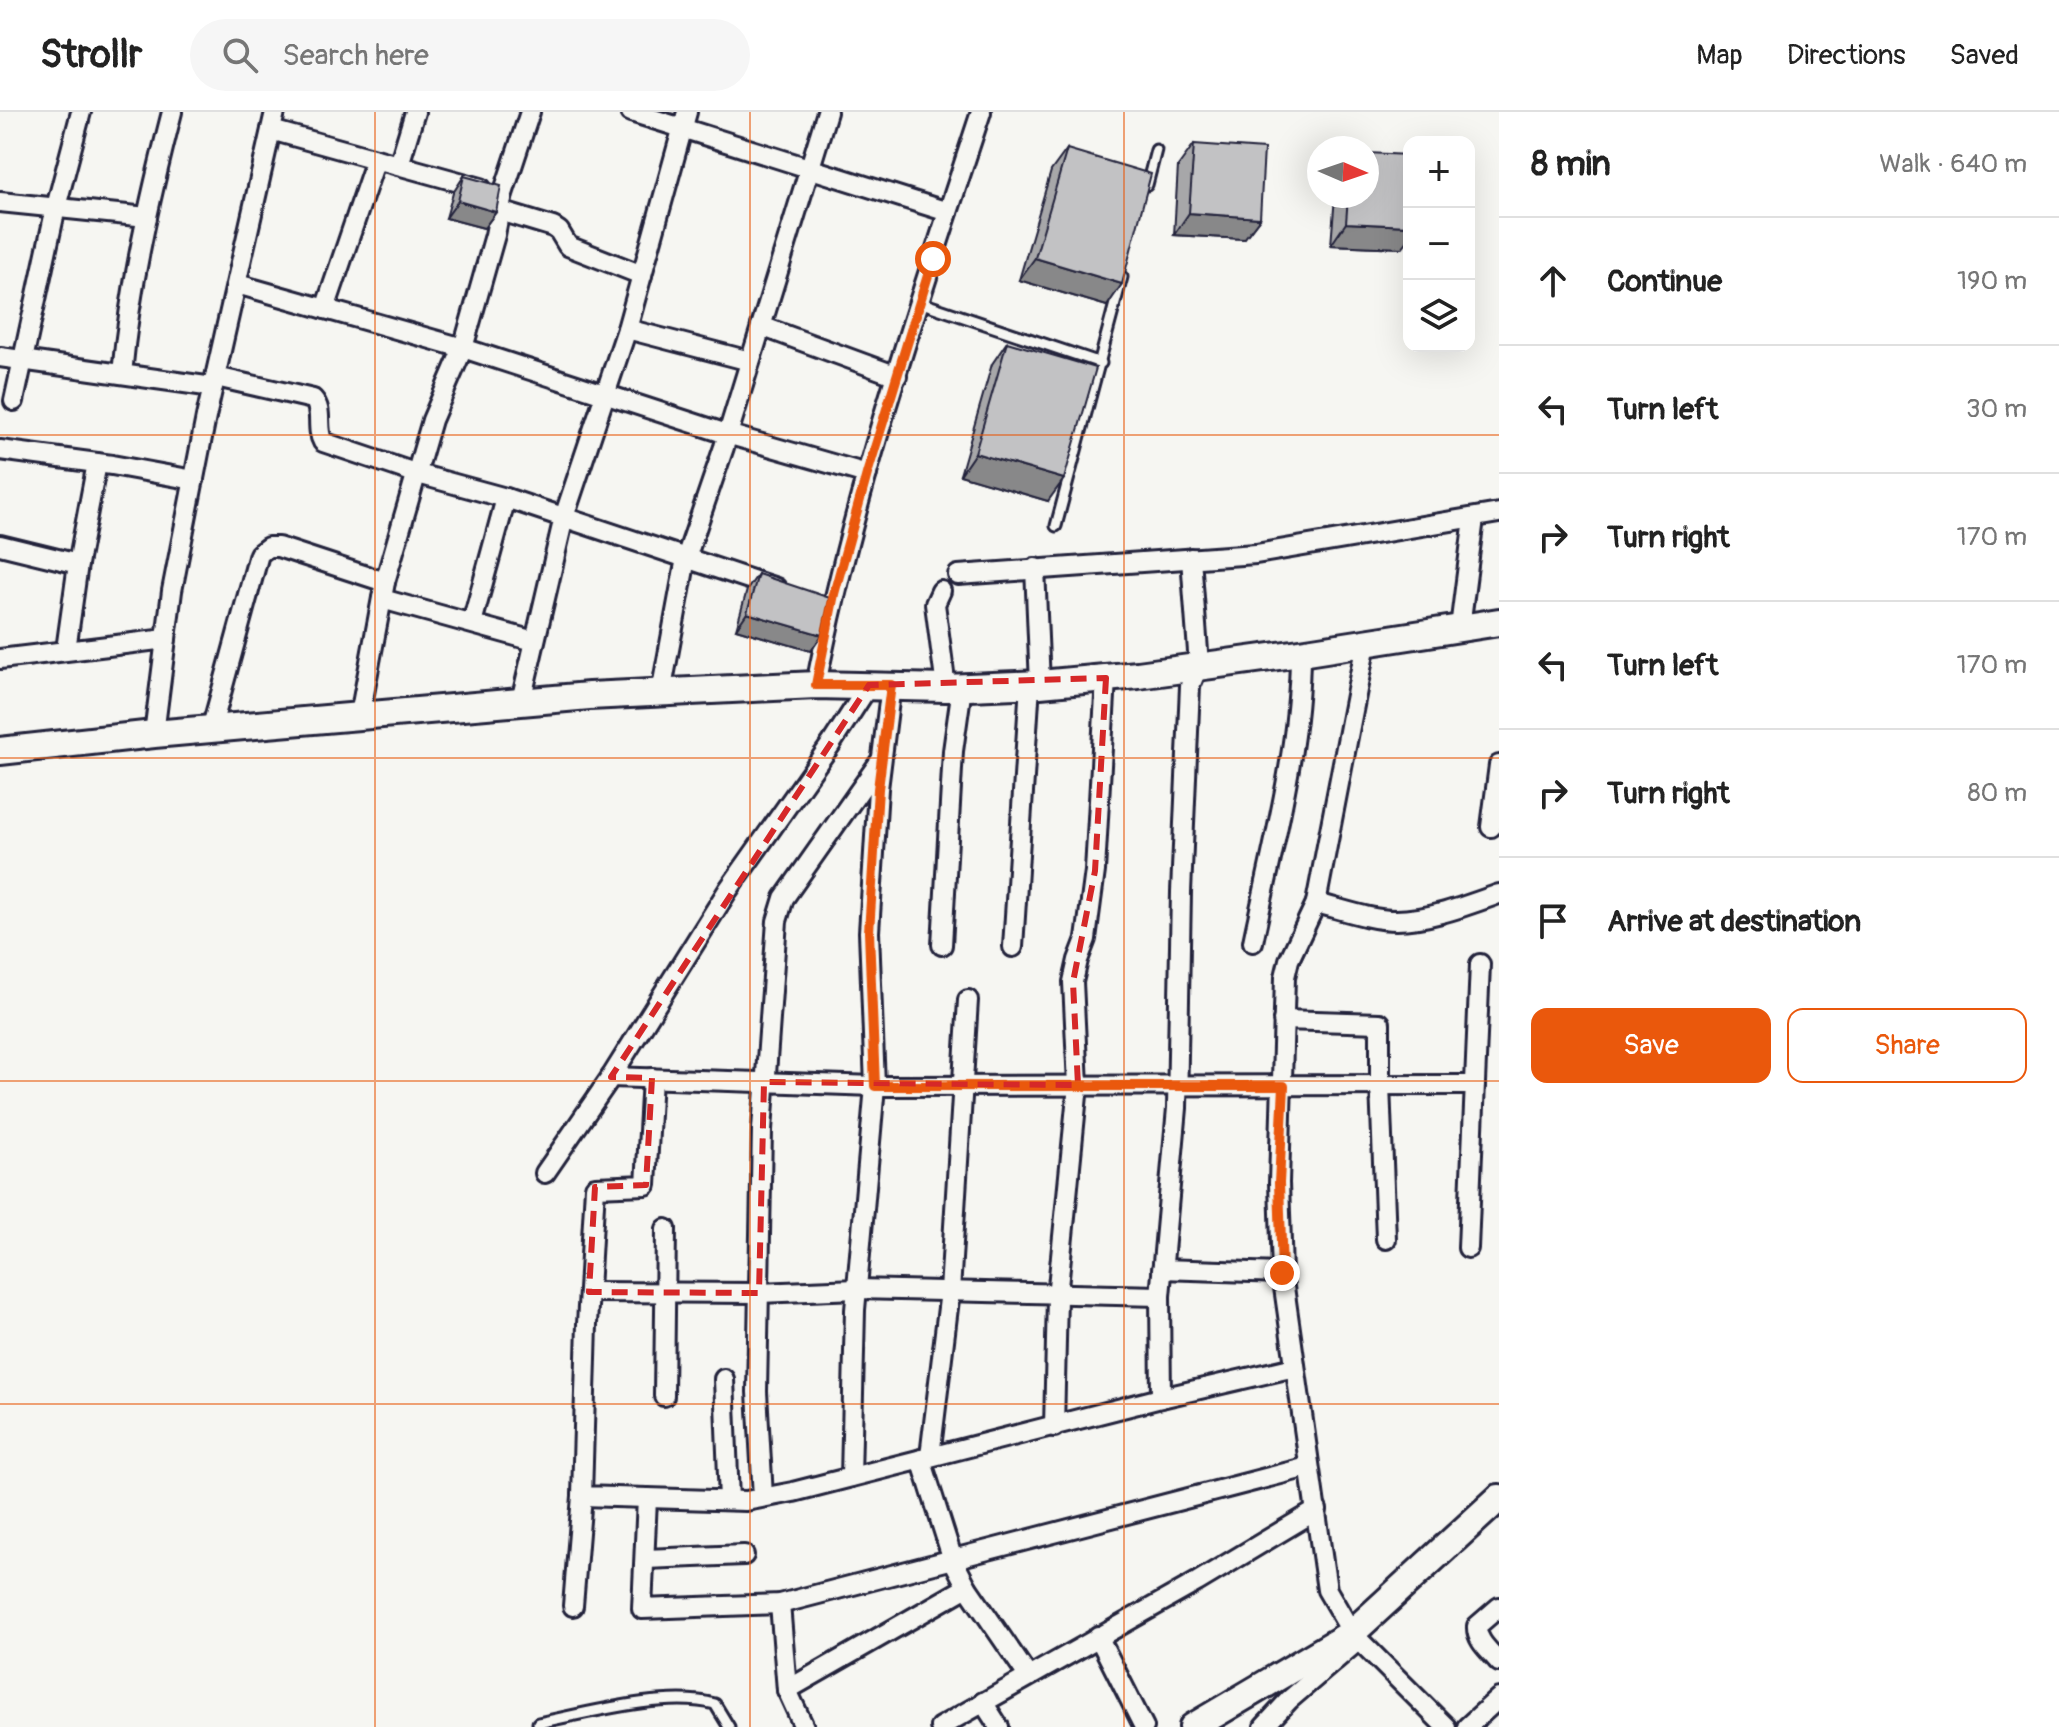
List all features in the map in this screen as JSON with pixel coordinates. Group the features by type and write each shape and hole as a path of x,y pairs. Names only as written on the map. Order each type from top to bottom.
{"street":[{"path":"14,401 56,207 81,112"},
{"path":"122,374 128,312 172,112"},
{"path":"399,165 415,112"},
{"path":"360,715 383,590 432,420 463,348 501,202 530,112"},
{"path":"631,112 685,120 810,170 948,212"},
{"path":"661,693 686,558 827,112"},
{"path":"816,685 824,604 981,112"},
{"path":"521,701 564,517 627,329 685,120"},
{"path":"154,734 172,591 273,121 501,202 553,227 568,246 642,275"},
{"path":"325,309 376,159"},
{"path":"0,202 147,217"},
{"path":"237,284 463,348 727,434 867,474"},
{"path":"761,326 897,376"},
{"path":"627,329 750,361"},
{"path":"0,357 122,374 215,382 313,399 318,408 319,433 323,442 418,474 506,498 788,592"},
{"path":"0,450 194,480"},
{"path":"66,650 97,463"},
{"path":"472,623 506,498"},
{"path":"958,575 1256,554 1499,513"},
{"path":"1460,628 1474,518"},
{"path":"211,730 251,580 262,550 278,547 472,623 534,641"},
{"path":"1,550 78,564"},
{"path":"1161,1398 1160,1296 1178,1085 1181,892 1190,686 1199,665 1191,558"},
{"path":"1013,947 1035,684 1035,568"},
{"path":"941,591 935,604 954,688 942,945"},
{"path":"0,751 521,701 816,685 954,688 1106,678 1300,653 1499,622"},
{"path":"0,659 166,639"},
{"path":"1366,643 1316,903 1289,960 1285,977 1279,1183 1282,1273 1327,1590 1356,1636 1446,1727"},
{"path":"1253,942 1281,809 1300,687 1300,653"},
{"path":"1054,1427 1057,1293 1078,1085 1073,982 1086,939 1095,871 1106,678"},
{"path":"851,1477 857,1289 875,1086 869,932 882,758 880,685"},
{"path":"545,1173 611,1077 728,890 831,744 880,685"},
{"path":"763,1497 757,1392 764,1082 773,943 784,898 882,758"},
{"path":"1491,827 1499,765"},
{"path":"1316,903 1393,920 1457,908 1499,894"},
{"path":"1468,1248 1480,964"},
{"path":"968,1000 950,1291 926,1458 953,1560 967,1587 1028,1676"},
{"path":"1283,1020 1380,1023 1386,1239"},
{"path":"611,1077 875,1086 1475,1085"},
{"path":"573,1606 582,1496 595,1187 646,1185 652,1078"},
{"path":"664,1396 666,1229"},
{"path":"1162,1269 1282,1273"},
{"path":"589,1292 759,1293 857,1289 1160,1296"},
{"path":"582,1496 729,1500 763,1497 1295,1367"},
{"path":"724,1379 729,1500"},
{"path":"647,1498 642,1609 780,1604 1308,1467"},
{"path":"1264,1727 1499,1498"},
{"path":"940,1727 1317,1510"},
{"path":"645,1559 744,1555"},
{"path":"787,1690 967,1587"},
{"path":"780,1604 787,1690 804,1727"},
{"path":"1499,1607 1477,1626 1480,1641 1499,1662"},
{"path":"1098,1636 1144,1727"},
{"path":"1193,1727 1356,1636"},
{"path":"1467,1727 1499,1698"},
{"path":"983,1702 999,1727"}],"lane":[{"path":"1146,191 1156,150"},
{"path":"1056,526 1126,263"},
{"path":"919,302 1101,363"},
{"path":"538,1723 641,1703 703,1701 715,1704 729,1727"}],"highlighted area":[{"path":"1106,678 1095,871 1073,982 1078,1085 764,1082 759,1293 589,1292 595,1187 646,1185 652,1078 611,1077 869,685"}],"building":[{"path":"1194,144 1264,149 1260,218 1189,213"},
{"path":"1067,149 1151,174 1122,284 1035,258"},
{"path":"1379,154 1403,155 1403,226 1346,223 1347,208 1379,208"},
{"path":"464,176 501,186 496,212 458,201"},
{"path":"1007,342 1096,368 1064,479 975,453"},
{"path":"758,574 830,598 822,635 747,613"}],"route":[{"path":"933,259 834,594 816,685 891,685 878,789 869,932 875,1086 1284,1086 1279,1183 1282,1273"}]}
